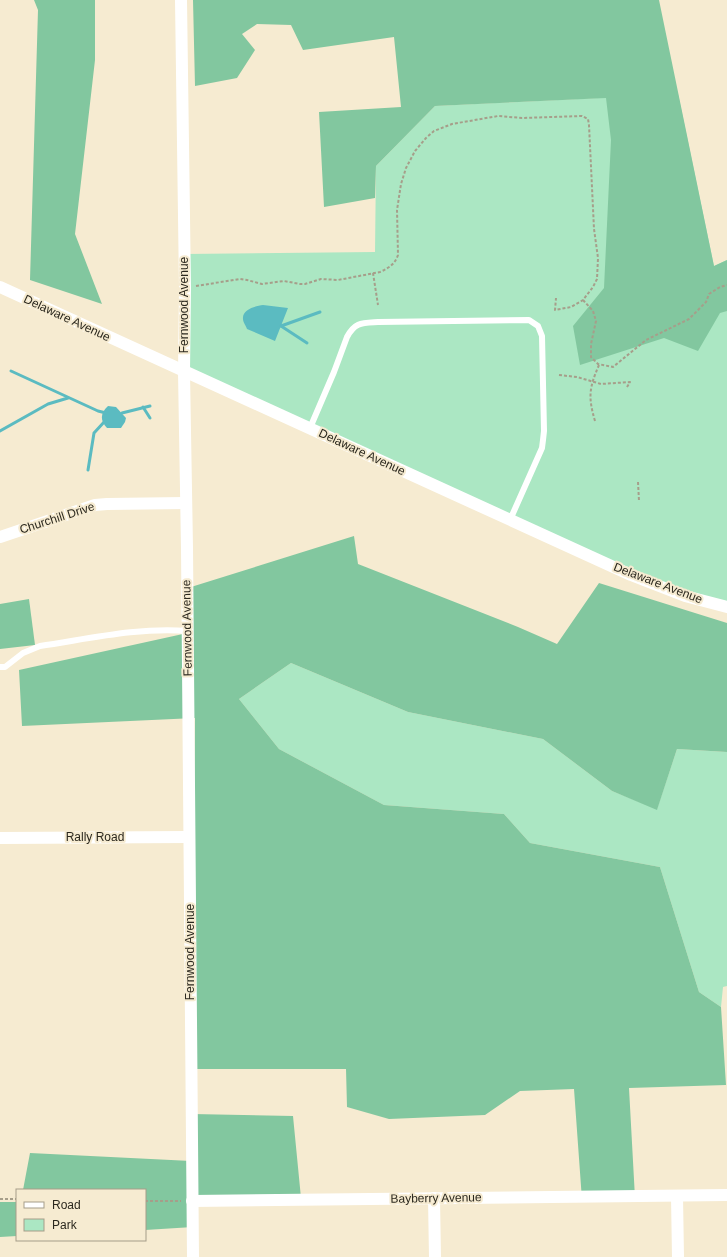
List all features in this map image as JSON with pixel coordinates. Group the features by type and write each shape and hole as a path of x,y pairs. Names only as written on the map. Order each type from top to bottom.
{"street":[{"name":"Fernwood Avenue","path":"181,0 185,288 184,372 193,1257"},
{"name":"Delaware Avenue","path":"0,287 631,576 685,596 727,607"},
{"name":"Churchill Drive","path":"0,537 95,505 186,503"},
{"name":"Rally Road","path":"0,838 189,837"},
{"path":"677,1196 678,1257"},
{"name":"Bayberry Avenue","path":"192,1201 727,1196"},
{"path":"434,1198 435,1257"}],"lane":[{"path":"310,428 347,337 358,324 378,322 529,320 538,326 542,336 544,436 542,448 510,520"},
{"path":"0,667 4,667 23,653 40,646 145,631 187,631"}],"path":[{"path":"185,288 240,279 262,284 284,282 305,284 321,279 338,280 386,269 393,264 397,258 397,203 401,184 406,168 415,151 426,138 442,127 498,116 522,118 582,116 588,119 590,125 598,272 594,288 583,300 571,307 555,310 556,298"},
{"path":"373,273 378,305"},
{"path":"583,300 596,318 595,331 591,344 591,357 600,364 614,367 646,340 689,319 706,302 709,294 720,287 727,286"},
{"path":"594,421 590,400 592,382 600,364"},
{"path":"560,375 577,376 601,384 630,382 628,387"},
{"path":"638,482 639,501"},
{"path":"0,1199 16,1199"},
{"path":"146,1201 192,1201"}],"green space":[{"path":"34,0 95,0 95,60 75,234 102,304 30,280 38,10"},
{"path":"193,0 659,0 714,266 727,260 727,311 720,313 698,351 664,338 580,365 573,326 604,288 611,140 606,98 435,106 376,166 375,198 324,207 319,112 401,107 394,37 303,50 291,25 257,24 242,34 255,50 237,78 195,86"},
{"path":"678,94 714,266 727,260 727,606 704,601 184,372 185,254 375,252 376,166 435,106"},
{"path":"354,536 358,564 518,627 557,644 599,583 727,623 727,752 677,749 657,810 612,791 543,739 408,712 291,663 239,699 279,749 384,805 504,814 530,843 660,867 699,992 721,1007 726,1085 629,1088 635,1198 582,1200 574,1089 520,1091 485,1115 389,1119 347,1107 346,1069 192,1069 195,718 22,726 19,670 192,632 191,587"},
{"path":"29,599 35,645 0,649 0,604"},
{"path":"291,663 408,712 543,739 612,791 657,809 677,749 727,752 727,986 723,987 721,1007 699,992 660,867 530,843 504,814 384,805 279,749 239,699"},
{"path":"192,1114 293,1116 301,1198 192,1202 193,1227 146,1230 146,1189 23,1189 30,1153 191,1161"},
{"path":"0,1202 16,1202 16,1236 0,1237"}],"water":[{"path":"263,305 288,308 275,341 247,329 243,321 243,316 247,310"},
{"path":"108,406 116,407 126,418 121,428 107,428 103,423 102,414"}],"waterway":[{"path":"281,326 320,312"},
{"path":"281,326 307,343"},
{"path":"11,371 98,411 106,413"},
{"path":"0,431 48,404 68,398"},
{"path":"122,413 150,406"},
{"path":"143,407 150,418"},
{"path":"88,470 94,433 105,421"}]}
